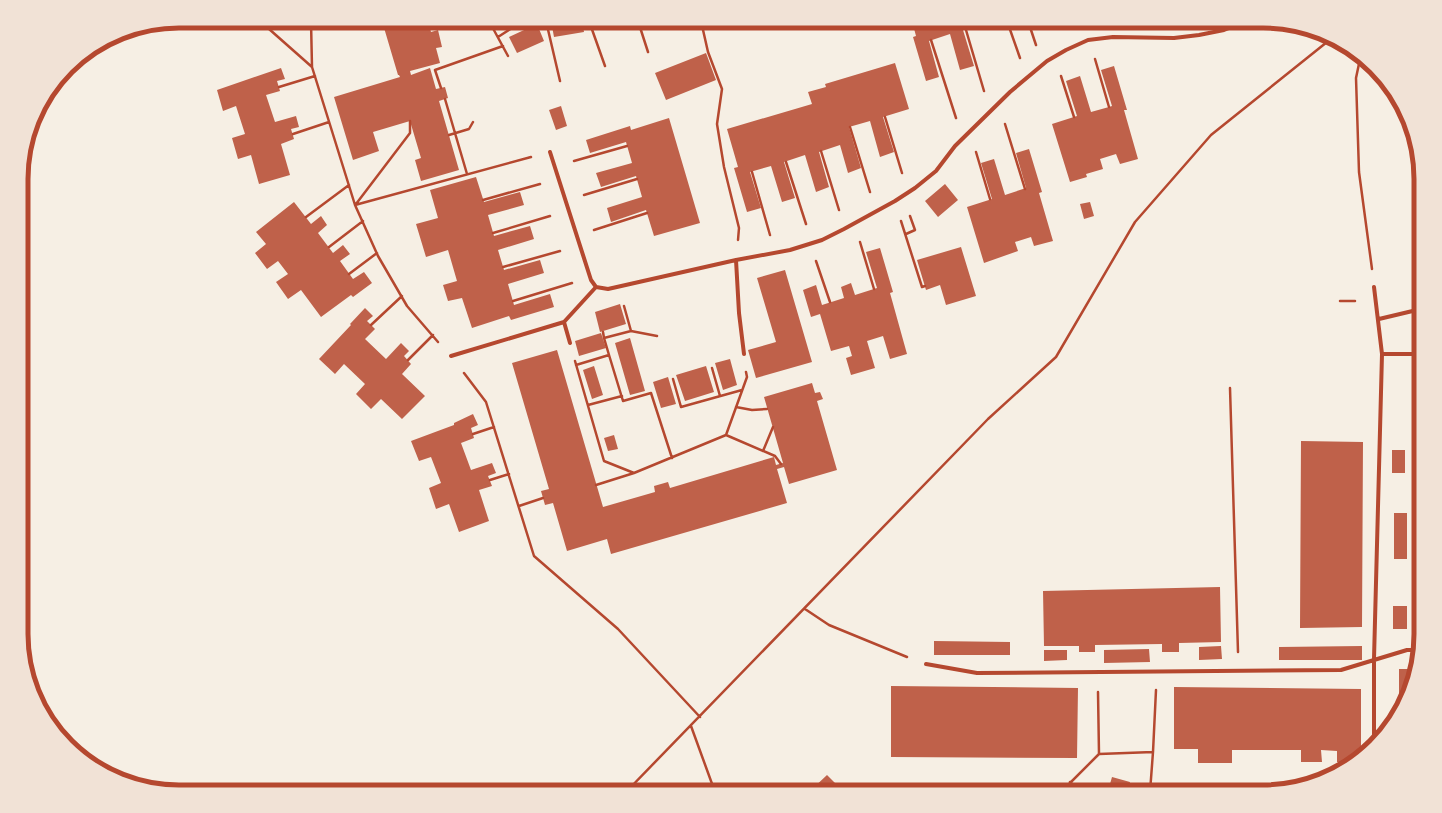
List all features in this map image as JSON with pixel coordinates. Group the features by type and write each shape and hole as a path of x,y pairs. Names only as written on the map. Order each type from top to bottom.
{"street":[{"path":"550,152 590,278 596,287 608,289 736,260 776,253 811,244 844,229 895,201 936,172 962,139 1027,77 1055,56 1090,40 1113,37 1174,38 1199,36 1229,28"},
{"path":"736,260 739,313 744,354"},
{"path":"451,356 564,322 596,287"},
{"path":"1374,287 1382,354 1374,659 1374,736"},
{"path":"1378,319 1414,311"},
{"path":"564,322 570,343"},
{"path":"1382,354 1414,354"},
{"path":"926,664 977,673 1341,670 1374,659 1407,650 1413,650"}],"path":[{"path":"268,28 312,67"},
{"path":"311,28 312,67 349,185 363,222 377,253 407,306 451,356 486,402 534,556 618,629 700,717"},
{"path":"493,28 508,56"},
{"path":"498,37 512,28"},
{"path":"548,28 560,81"},
{"path":"591,28 605,66"},
{"path":"640,28 648,52"},
{"path":"703,28 708,52 722,89 717,124 724,167 739,228 736,260"},
{"path":"1010,28 1027,77"},
{"path":"966,30 990,112"},
{"path":"931,40 962,139"},
{"path":"1090,40 1108,107"},
{"path":"633,785 988,419 1056,357 1135,222 1211,135 1326,42"},
{"path":"441,88 436,70 503,46"},
{"path":"1055,56 1074,117"},
{"path":"1359,63 1356,78 1360,172 1374,287"},
{"path":"279,86 315,76"},
{"path":"445,99 467,174"},
{"path":"999,104 1025,189"},
{"path":"885,116 908,192"},
{"path":"356,204 410,132 410,121"},
{"path":"293,134 329,122"},
{"path":"449,134 469,129 473,122"},
{"path":"850,127 876,211"},
{"path":"970,132 990,199"},
{"path":"554,167 627,146"},
{"path":"821,151 844,229"},
{"path":"356,204 550,152"},
{"path":"786,162 830,302"},
{"path":"752,172 776,253"},
{"path":"483,200 558,178"},
{"path":"565,201 637,179"},
{"path":"306,217 349,185"},
{"path":"895,201 922,287 925,286"},
{"path":"493,232 569,211"},
{"path":"602,227 647,213"},
{"path":"328,247 363,222"},
{"path":"855,223 874,289"},
{"path":"503,267 580,246"},
{"path":"349,274 377,253"},
{"path":"513,301 590,278"},
{"path":"619,286 631,331"},
{"path":"371,325 402,296"},
{"path":"604,338 631,331 657,336"},
{"path":"603,332 623,401 651,393 672,458"},
{"path":"408,360 433,335"},
{"path":"570,343 604,460 634,473"},
{"path":"726,435 747,377 744,354"},
{"path":"576,365 609,355"},
{"path":"712,368 720,396"},
{"path":"673,379 682,407 742,390"},
{"path":"1230,388 1239,671"},
{"path":"588,406 622,396"},
{"path":"736,407 752,410 767,409"},
{"path":"472,434 494,426"},
{"path":"763,451 773,427"},
{"path":"596,485 634,473 726,435 775,456 781,464"},
{"path":"490,480 509,474"},
{"path":"519,506 543,498"},
{"path":"805,609 829,625 926,664"},
{"path":"1098,672 1099,754"},
{"path":"1151,785 1157,672"},
{"path":"691,726 712,785"},
{"path":"1067,785 1099,754 1153,752"},
{"path":"1070,782 1073,785"}],"building":[{"path":"384,28 430,28 431,32 438,30 442,47 436,48 440,63 410,71 411,75 430,68 436,89 445,87 448,98 439,101 459,170 421,181 415,160 421,158 410,121 373,132 379,151 353,160 334,97 400,77 398,75"},
{"path":"528,28 539,28 544,41 517,53 509,37"},
{"path":"552,28 583,28 584,32 554,37"},
{"path":"914,28 970,28 963,30 974,66 960,70 950,34 929,41 939,77 926,81 913,37 916,36"},
{"path":"706,53 716,80 666,100 655,73"},
{"path":"895,63 909,109 883,117 894,152 880,157 870,121 849,127 861,168 848,173 840,145 819,152 829,187 816,192 805,155 784,162 795,198 782,202 771,166 750,172 761,208 747,212 734,168 738,167 727,129 812,104 808,92 826,87 825,84"},
{"path":"1114,66 1127,110 1124,110 1138,159 1120,164 1116,154 1100,159 1103,169 1086,174 1087,177 1070,182 1052,124 1077,116 1066,81 1080,76 1091,112 1109,107 1112,106 1101,70"},
{"path":"281,68 285,79 277,81 280,91 266,95 275,122 296,116 299,127 291,129 294,139 281,144 290,175 259,184 251,155 238,159 232,138 245,134 236,106 223,111 217,90"},
{"path":"561,106 567,126 556,130 549,110"},
{"path":"669,118 700,223 654,236 646,210 611,222 607,208 642,197 636,176 601,187 596,173 632,163 626,142 590,153 586,140 630,126 631,130"},
{"path":"1029,149 1042,192 1039,193 1053,241 1034,246 1031,237 1015,242 1018,251 984,263 967,207 992,199 981,163 994,159 1005,195 1026,188 1016,153"},
{"path":"476,177 484,202 520,192 524,205 488,215 494,236 530,226 534,239 498,250 504,270 540,260 544,273 508,284 514,305 550,294 554,307 511,320 509,316 472,328 462,298 448,301 443,285 457,281 448,250 426,257 416,224 438,218 430,190"},
{"path":"945,184 958,200 938,217 925,201"},
{"path":"294,202 311,224 321,216 327,225 318,233 333,253 343,245 350,254 340,261 353,279 364,272 372,283 353,297 351,295 321,317 301,290 288,299 276,282 288,274 278,261 267,269 255,253 266,244 256,232"},
{"path":"1090,202 1094,216 1084,219 1080,204"},
{"path":"961,247 976,296 946,305 940,285 926,290 917,260"},
{"path":"880,248 893,292 890,293 907,354 890,359 883,336 867,341 875,368 851,375 846,358 852,356 849,346 831,351 820,314 811,317 803,290 816,285 822,305 844,298 841,287 851,283 855,295 877,288 866,252"},
{"path":"785,270 812,362 756,378 748,350 776,342 757,278"},
{"path":"620,304 626,324 600,332 595,312"},
{"path":"365,308 373,316 367,321 375,329 365,339 386,359 401,343 409,351 404,356 411,364 402,374 425,396 402,419 381,399 371,409 356,394 365,384 344,364 335,374 319,359"},
{"path":"601,333 606,348 579,356 575,341"},
{"path":"630,338 645,391 630,395 615,343"},
{"path":"557,350 603,507 655,492 654,486 668,482 670,488 774,457 776,465 783,463 764,397 812,383 815,393 820,392 823,399 817,401 837,470 789,484 784,467 777,469 787,503 611,554 607,539 567,551 553,503 545,505 541,491 549,489 512,363"},
{"path":"730,359 737,385 723,390 715,363"},
{"path":"594,366 603,395 592,399 583,370"},
{"path":"706,366 714,392 685,401 676,375"},
{"path":"668,377 676,404 661,408 653,382"},
{"path":"473,414 478,425 471,428 474,438 461,443 471,470 492,463 496,473 488,476 492,486 479,490 489,521 459,532 449,504 436,509 429,488 441,483 431,457 419,461 411,441 454,425 454,423"},
{"path":"614,435 618,449 608,451 604,438"},
{"path":"1301,441 1363,442 1362,627 1300,628"},
{"path":"1392,450 1405,450 1405,473 1392,473"},
{"path":"1394,513 1407,513 1407,559 1394,559"},
{"path":"1220,587 1221,642 1179,643 1179,652 1162,652 1162,644 1095,645 1095,652 1079,652 1079,646 1044,646 1043,591"},
{"path":"1393,606 1407,606 1407,629 1393,629"},
{"path":"934,641 1010,642 1010,655 934,655"},
{"path":"1221,646 1222,659 1199,660 1199,647"},
{"path":"1362,646 1362,660 1279,660 1279,647"},
{"path":"1149,649 1150,662 1104,663 1104,650"},
{"path":"1044,650 1067,650 1067,660 1044,661"},
{"path":"1399,669 1410,669 1406,682 1399,699"},
{"path":"891,686 1078,688 1077,758 891,757"},
{"path":"1174,687 1361,689 1361,748 1342,762 1337,762 1337,751 1321,750 1322,762 1301,762 1301,750 1232,750 1232,763 1198,763 1198,749 1174,749"},
{"path":"827,775 837,785 816,785"},
{"path":"1112,777 1130,782 1129,785 1110,785"}]}
